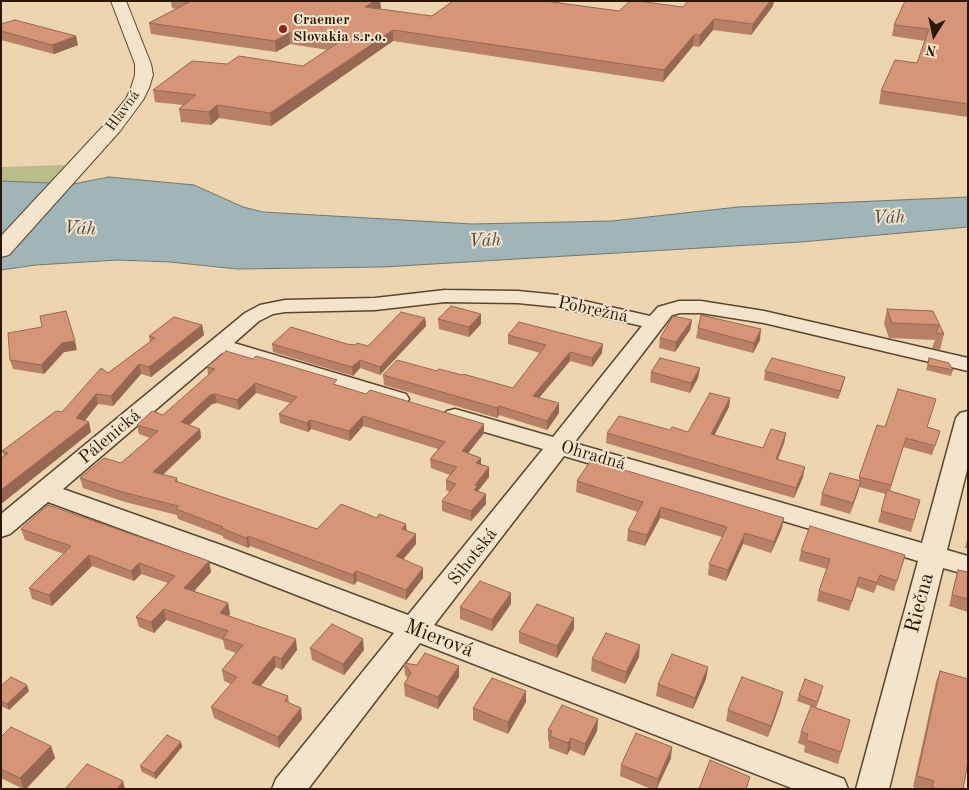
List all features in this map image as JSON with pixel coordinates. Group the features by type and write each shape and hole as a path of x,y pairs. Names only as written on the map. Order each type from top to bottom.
{"street":[{"name":"Hlavná","path":"1,250 125,113 143,82 144,70 140,52 118,1"},
{"name":"Pobrežná","path":"219,346 256,314 267,309 285,306 375,304 446,296 540,298 655,323"},
{"path":"655,323 665,311 671,308 701,307 764,317 968,365"},
{"name":"Sihotská","path":"288,789 655,323"},
{"name":"Ohradná","path":"219,346 968,566"},
{"name":"Pálenická","path":"1,528 219,346"},
{"name":"Riečna","path":"872,789 968,418"},
{"name":"Mierová","path":"45,492 218,554 832,789"}],"green space":[{"path":"65,165 51,184 1,181 1,167"}],"water":[{"name":"Váh","path":"109,177 194,185 243,207 263,212 472,224 612,221 738,207 968,197 968,227 801,242 383,267 237,269 170,262 118,260 36,265 1,270 1,181 73,184"}],"building":[{"path":"191,1 374,1 365,7 432,16 453,1 545,1 619,11 630,1 683,7 688,1 770,1 753,24 714,19 700,35 694,35 664,70 393,30 270,113 217,105 209,112 179,109 196,95 153,90 192,61 227,64 239,56 303,66 342,40 289,33 275,41 149,23"},
{"path":"905,1 968,1 968,104 881,91 895,60 917,63 929,29 894,25"},
{"path":"15,20 76,36 52,45 1,31 1,24"},
{"path":"451,306 481,314 469,327 438,319"},
{"path":"887,309 933,311 944,334 936,333 939,325 892,323"},
{"path":"66,311 75,341 62,343 41,365 10,360 8,333 42,327 40,316"},
{"path":"401,312 425,318 380,367 360,360 352,367 272,344 291,327 347,344 355,345 357,343 368,346"},
{"path":"701,315 761,329 754,343 698,328"},
{"path":"673,316 692,320 676,342 660,338"},
{"path":"174,317 202,325 149,367 139,364 111,396 96,394 76,418 89,422 1,490 1,459 8,453 2,451 56,411 62,412 101,368 108,373 155,338 149,336"},
{"path":"519,322 603,344 592,358 570,352 533,396 559,403 547,421 383,375 397,360 437,371 439,369 463,374 513,388 546,345 508,335"},
{"path":"226,351 253,359 256,356 337,380 333,384 366,394 370,390 484,424 462,451 481,458 476,463 489,467 475,485 478,486 474,490 486,494 471,511 442,501 456,484 446,480 457,467 430,459 445,442 363,416 349,431 310,420 307,423 279,414 297,397 255,383 237,400 215,394 210,395 181,422 200,429 153,472 177,478 175,481 317,529 341,504 377,518 379,514 406,524 402,529 416,534 396,556 423,568 406,590 356,571 353,575 248,536 246,538 176,509 178,506 122,492 80,478 104,458 121,463 158,431 137,425 152,411 163,415 215,369 207,367"},
{"path":"660,358 700,368 691,383 651,372"},
{"path":"772,358 845,377 840,391 765,371"},
{"path":"929,358 949,363 953,370 928,365"},
{"path":"898,389 936,399 927,427 940,431 935,446 906,438 891,485 859,477 877,425 885,427"},
{"path":"710,393 730,398 711,434 763,448 771,429 786,433 776,459 805,467 796,488 607,433 619,416 670,430 672,427 688,432"},
{"path":"591,460 784,518 774,542 745,533 728,570 709,564 727,527 661,507 647,535 628,530 643,502 577,481"},
{"path":"830,473 861,481 853,503 822,494"},
{"path":"887,490 920,500 914,520 881,511"},
{"path":"48,505 209,561 184,588 228,603 220,613 296,639 281,659 274,656 252,683 288,696 285,701 301,708 278,737 211,707 237,677 222,670 243,645 223,638 228,631 164,609 151,622 136,617 175,576 139,563 131,571 89,555 49,595 29,588 71,546 21,529"},
{"path":"810,526 905,555 897,581 880,575 877,583 859,577 852,601 819,591 830,559 801,551"},
{"path":"958,570 968,572 968,599 952,595"},
{"path":"480,581 511,593 492,620 460,607"},
{"path":"537,604 574,618 557,646 519,632"},
{"path":"332,624 363,639 343,664 310,648"},
{"path":"606,633 640,645 626,672 592,659"},
{"path":"425,653 459,666 438,697 404,684 411,673 404,663 417,665"},
{"path":"672,654 708,667 695,698 658,684"},
{"path":"940,671 968,679 968,762 963,789 937,789 932,787 934,781 917,776"},
{"path":"11,677 27,685 7,704 1,701 1,686"},
{"path":"742,677 783,692 771,726 728,710"},
{"path":"492,678 526,691 508,722 473,708"},
{"path":"805,679 823,686 817,702 799,695"},
{"path":"562,705 598,719 585,744 571,738 568,743 550,736 552,731 548,730"},
{"path":"811,706 850,720 841,752 806,740 808,734 801,732"},
{"path":"11,727 51,746 20,778 1,769 1,737"},
{"path":"636,733 672,747 658,779 621,765"},
{"path":"167,735 181,742 154,773 140,766"},
{"path":"710,760 750,777 746,789 699,789"},
{"path":"87,764 123,781 117,789 65,789"}],"place":[{"name":"Craemer Slovakia s.r.o.","path":"283,29"}]}
